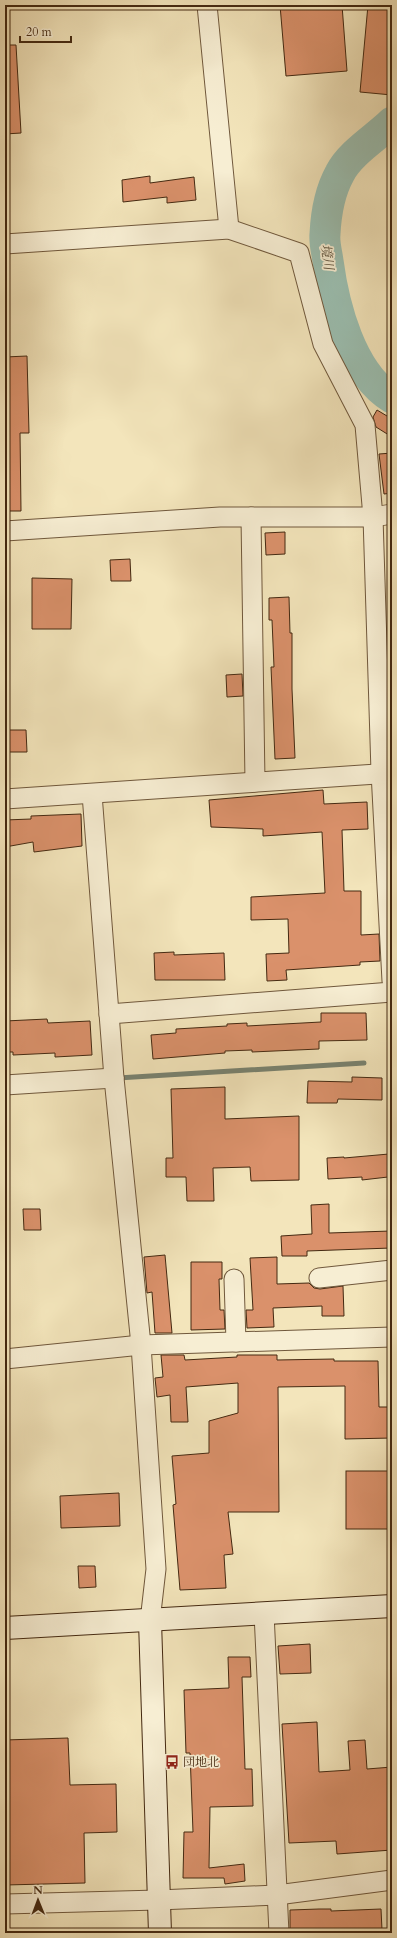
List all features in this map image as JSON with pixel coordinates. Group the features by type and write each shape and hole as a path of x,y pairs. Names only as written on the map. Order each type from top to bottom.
{"street":[{"path":"207,5 229,229"},
{"path":"5,244 229,229 299,252 323,344 365,425 373,517 386,772 392,981"},
{"path":"5,531 220,517 373,517 392,514"},
{"path":"251,517 256,782"},
{"path":"5,800 386,772"},
{"path":"92,794 114,1078 141,1345 156,1569 150,1621 160,1933"},
{"path":"109,1014 392,992"},
{"path":"5,1085 114,1078"},
{"path":"319,1278 392,1270"},
{"path":"234,1279 236,1342"},
{"path":"5,1359 141,1345 392,1337"},
{"path":"5,1628 150,1621 392,1606"},
{"path":"264,1613 279,1933"},
{"path":"5,1904 278,1895 392,1880"}],"building":[{"path":"280,5 342,5 347,71 286,76"},
{"path":"368,5 392,5 392,95 360,92"},
{"path":"5,45 16,45 21,133 5,134"},
{"path":"150,176 150,183 194,177 196,200 167,203 167,197 123,202 122,180"},
{"path":"27,356 29,433 20,433 21,511 5,511 5,357"},
{"path":"377,410 392,419 392,437 376,427 373,417"},
{"path":"392,453 392,493 384,494 379,454"},
{"path":"285,532 285,554 266,555 265,533"},
{"path":"130,559 131,581 111,581 110,560"},
{"path":"32,578 72,579 71,629 32,629"},
{"path":"289,597 290,633 292,633 292,689 295,758 275,759 271,667 274,667 272,620 269,620 269,598"},
{"path":"242,674 243,696 227,697 226,675"},
{"path":"6,730 26,730 27,752 7,752"},
{"path":"323,790 324,804 367,802 368,829 342,830 344,891 361,891 361,935 379,934 380,961 360,962 360,965 286,970 287,980 267,981 266,954 289,953 288,919 251,920 251,897 325,893 322,832 263,836 263,829 211,827 209,800"},
{"path":"81,814 82,846 34,852 33,842 5,847 5,820 31,819 31,816"},
{"path":"174,952 174,955 224,953 225,980 155,980 154,953"},
{"path":"321,1013 366,1013 367,1040 319,1041 319,1049 252,1052 252,1050 225,1051 225,1053 153,1059 151,1035 176,1033 176,1029 227,1026 227,1024 247,1023 247,1026 321,1022"},
{"path":"47,1019 48,1023 90,1021 92,1055 55,1057 55,1053 13,1055 13,1052 5,1052 5,1021"},
{"path":"352,1077 382,1078 382,1100 338,1099 337,1103 307,1103 308,1081 352,1082"},
{"path":"225,1087 225,1119 299,1116 299,1180 251,1181 250,1167 213,1168 214,1201 187,1201 186,1177 166,1177 166,1158 173,1158 171,1089"},
{"path":"389,1154 388,1177 362,1180 362,1177 328,1179 327,1158"},
{"path":"329,1204 329,1233 391,1231 391,1248 307,1251 307,1256 282,1256 281,1236 312,1234 311,1205"},
{"path":"23,1209 40,1209 41,1230 24,1230"},
{"path":"165,1255 172,1333 155,1333 152,1292 147,1293 144,1257"},
{"path":"277,1257 277,1284 309,1283 314,1288 320,1289 343,1286 344,1316 322,1316 322,1306 273,1308 274,1327 247,1328 246,1310 253,1310 250,1258"},
{"path":"191,1262 222,1262 222,1279 219,1279 220,1310 224,1310 225,1329 191,1330"},
{"path":"161,1355 184,1355 185,1360 237,1357 237,1355 277,1355 277,1360 334,1359 334,1361 378,1361 379,1407 392,1407 392,1438 345,1439 345,1386 278,1387 279,1512 228,1512 233,1554 224,1555 226,1588 180,1590 173,1505 176,1504 172,1456 209,1453 209,1421 238,1413 238,1383 186,1387 188,1422 171,1422 170,1395 157,1397 155,1378 163,1377"},
{"path":"346,1471 392,1471 392,1529 346,1529"},
{"path":"119,1493 120,1526 61,1528 60,1496"},
{"path":"78,1566 95,1566 96,1587 79,1588"},
{"path":"310,1644 311,1673 280,1674 278,1646"},
{"path":"228,1657 250,1657 251,1677 242,1677 245,1769 252,1769 253,1806 210,1807 209,1868 244,1864 245,1881 225,1884 224,1878 183,1878 184,1832 193,1832 190,1753 186,1753 184,1690 229,1688"},
{"path":"317,1722 319,1772 350,1770 348,1741 365,1740 367,1769 392,1767 392,1850 337,1854 336,1841 289,1843 282,1724"},
{"path":"68,1738 70,1785 116,1784 117,1832 84,1833 85,1883 5,1885 5,1740"},
{"path":"331,1909 331,1911 381,1909 382,1930 290,1933 290,1910"}],"waterway":[{"path":"5,5 93,5"},
{"name":"境川","path":"392,122 357,152 344,166 329,202 325,237 335,298 347,337 355,356 366,372 378,387 392,398"},
{"path":"118,1078 364,1063"}],"place":[{"name":"団地北","path":"172,1762"}]}
